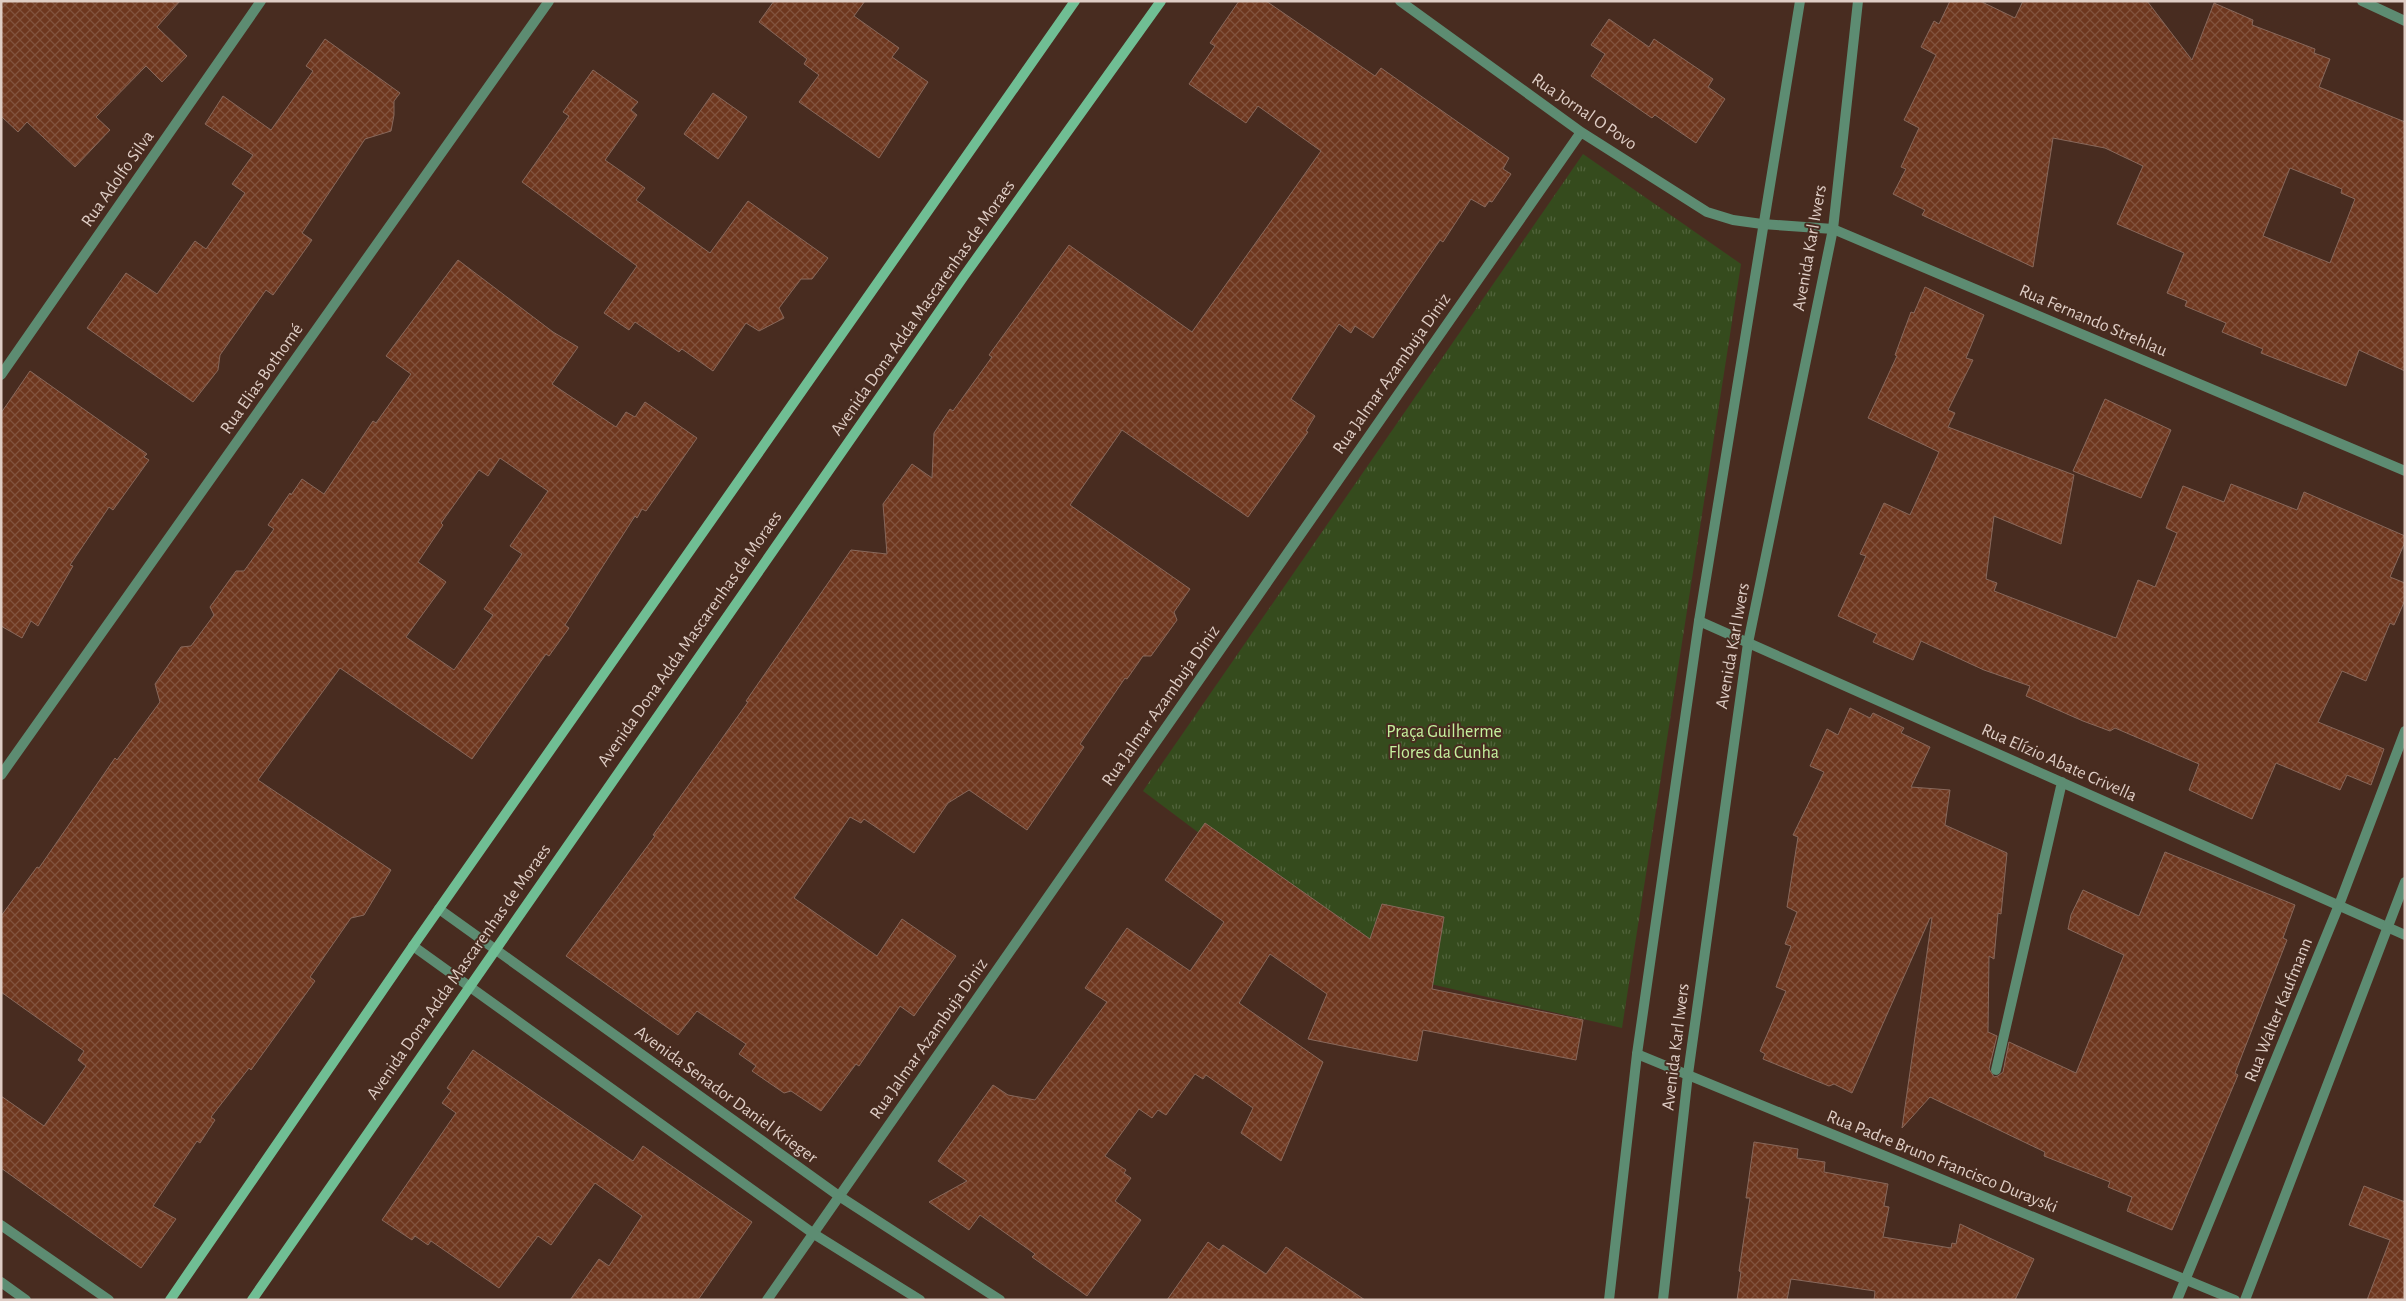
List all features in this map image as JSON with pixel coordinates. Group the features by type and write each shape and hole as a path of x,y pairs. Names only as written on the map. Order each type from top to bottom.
{"main road":[{"path":"170,1300 413,946 1075,1"},
{"name":"Avenida Dona Adda Mascarenhas de Moraes","path":"252,1300 468,986 964,276 1160,1"}],"street":[{"name":"Rua Adolfo Silva","path":"1,375 261,1"},
{"name":"Rua Elias Bothomé","path":"1,775 549,1"},
{"name":"Rua Jornal O Povo","path":"1400,1 1581,132 1707,212 1733,220 1762,224"},
{"name":"Avenida Karl Iwers","path":"1609,1300 1637,1054 1699,621 1762,224 1800,1"},
{"name":"Avenida Karl Iwers","path":"1663,1300 1688,1074 1748,643 1833,229 1858,1"},
{"path":"2362,1 2405,21"},
{"name":"Rua Jalmar Azambuja Diniz","path":"767,1300 1581,132"},
{"name":"Rua Fernando Strehlau","path":"1762,224 1833,229 2405,471"},
{"name":"Rua Elízio Abate Crivella","path":"1699,621 2405,935"},
{"name":"Rua Walter Kaufmann","path":"2177,1300 2339,905 2405,731"},
{"path":"1996,1070 2062,782"},
{"path":"2245,1300 2389,928 2405,882"},
{"name":"Avenida Senador Daniel Krieger","path":"439,909 839,1196 1000,1300"},
{"path":"413,946 814,1234 920,1300"},
{"name":"Rua Padre Bruno Francisco Durayski","path":"1637,1054 2235,1300"},
{"path":"1,1225 109,1300"},
{"path":"1,1282 26,1300"}],"green space":[{"name":"Praça Guilherme Flores da Cunha","path":"1583,154 1741,264 1622,1028 1387,974 1143,791"}],"building":[{"path":"1,1 180,1 157,27 187,56 162,82 146,66 96,117 110,130 75,167 27,122 18,132 1,116"},
{"path":"774,1 865,1 854,16 899,48 892,57 928,82 879,158 799,102 819,75 804,64 807,59 759,22"},
{"path":"1239,1 1266,1 1375,76 1381,68 1509,158 1503,169 1511,174 1492,202 1489,201 1485,207 1471,199 1443,242 1440,240 1373,338 1355,326 1351,333 1339,324 1291,399 1315,416 1306,431 1308,432 1248,517 1122,430 1070,505 1190,589 1174,612 1177,620 1151,656 1143,656 1127,679 1125,678 1080,744 1084,747 1027,830 969,790 948,803 914,853 864,819 861,823 850,817 794,898 877,956 902,919 956,956 914,1016 900,1006 859,1066 856,1064 821,1111 791,1091 784,1093 752,1071 756,1066 739,1054 746,1044 697,1011 678,1035 566,956 655,836 653,835 748,702 746,701 851,550 887,554 883,504 912,464 932,478 934,433 950,409 953,411 992,357 989,355 1069,245 1192,332 1321,151 1258,106 1246,123 1189,84 1215,46 1210,43"},
{"path":"1950,1 1980,1 2015,18 2023,1 2147,1 2192,60 2214,3 2253,20 2252,25 2315,49 2314,53 2330,59 2319,87 2405,122 2405,371 2359,350 2346,386 2261,353 2263,349 2222,332 2226,323 2185,306 2187,301 2167,293 2184,253 2117,224 2143,166 2105,148 2053,138 2033,267 1922,215 1925,210 1893,194 1906,169 1901,167 1919,128 1904,120 1936,55 1921,47 1934,21 1939,24","holes":["2290,168 2342,189 2341,193 2355,199 2330,263 2263,236"]},
{"path":"1609,19 1649,47 1654,39 1713,79 1708,87 1725,99 1696,143 1655,115 1652,118 1591,76 1605,54 1591,45"},
{"path":"325,39 400,93 394,101 391,131 365,139 302,233 312,240 273,295 266,290 220,355 218,370 193,402 87,328 126,273 157,294 195,241 206,249 245,193 232,184 253,155 205,124 223,96 271,130 313,71 306,66"},
{"path":"593,70 638,102 631,110 637,115 605,160 645,188 636,200 710,253 748,201 828,258 812,279 801,279 779,308 784,318 759,331 746,323 713,371 682,349 679,352 635,322 629,330 604,313 637,266 522,182 569,116 563,112"},
{"path":"713,93 747,117 718,159 684,134"},
{"path":"458,260 553,332 578,347 552,384 616,427 626,412 635,417 645,402 697,438 646,511 642,509 637,518 635,516 565,625 569,628 549,656 546,654 472,759 340,668 258,780 391,870 364,915 351,918 310,977 315,981 251,1070 249,1068 211,1117 215,1120 200,1143 197,1141 153,1206 176,1219 141,1268 1,1168 1,1096 44,1126 86,1066 78,1060 84,1051 1,992 1,916 37,867 39,868 115,758 117,760 160,702 155,684 181,647 191,646 214,615 210,607 236,571 244,571 274,529 268,525 290,493 291,495 302,479 324,494 373,421 376,423 411,374 386,356","holes":["500,458 548,491 510,546 522,554 484,609 493,615 454,670 406,637 446,582 418,562 443,525 441,523 479,470 488,476"]},
{"path":"1925,287 1984,315 1966,358 1973,360 1948,410 1955,413 1948,427 2074,475 2061,544 1994,516 1986,579 1997,583 1994,591 2116,638 2138,580 2155,587 2177,533 2166,528 2183,486 2224,502 2231,484 2297,510 2304,492 2405,536 2405,542 2390,577 2405,583 2405,600 2394,625 2390,623 2366,681 2342,671 2318,722 2384,749 2371,785 2347,775 2340,790 2276,763 2252,819 2189,790 2199,764 2115,728 2110,731 2026,696 2030,686 1984,670 1921,641 1913,660 1873,642 1877,634 1838,616 1866,556 1860,554 1884,503 1910,515 1939,452 1868,418 1897,356 1895,355 1911,312 1914,313"},
{"path":"30,371 147,454 144,457 149,460 113,510 109,507 70,565 73,566 38,626 31,621 22,638 1,626 1,413"},
{"path":"2105,399 2171,430 2141,498 2073,471"},
{"path":"1850,708 1870,718 1873,713 1904,728 1901,733 1930,747 1911,787 1950,790 1945,825 2007,853 2001,914 1998,913 1994,959 1989,956 1988,1032 1997,1036 1989,1069 1994,1077 2003,1072 2009,1042 2076,1073 2124,955 2068,929 2071,915 2083,890 2139,916 2165,852 2295,905 2283,938 2287,940 2235,1073 2238,1075 2172,1230 2127,1211 2132,1197 2108,1187 2110,1182 2044,1156 2045,1152 1930,1097 1902,1128 1932,918 1930,918 1852,1093 1834,1084 1829,1086 1763,1059 1765,1054 1760,1051 1786,991 1776,987 1791,946 1785,944 1797,912 1787,907 1798,837 1793,835 1824,772 1810,766 1827,729 1838,735"},
{"path":"1205,823 1370,939 1382,904 1444,917 1432,989 1583,1020 1576,1060 1423,1030 1417,1061 1308,1039 1327,994 1270,954 1239,1003 1323,1062 1281,1161 1241,1133 1253,1108 1206,1075 1203,1079 1195,1074 1166,1115 1158,1110 1152,1118 1139,1109 1105,1156 1126,1170 1124,1173 1131,1178 1115,1201 1141,1220 1087,1296 1032,1257 1035,1254 980,1215 969,1230 929,1202 967,1181 938,1161 993,1085 1008,1095 1035,1100 1107,1002 1085,988 1127,928 1190,971 1224,922 1165,880"},
{"path":"473,1050 633,1161 643,1146 752,1222 698,1300 570,1300 599,1259 609,1266 642,1216 595,1183 551,1245 538,1236 499,1288 431,1241 428,1245 415,1236 412,1240 382,1220 456,1113 442,1103 451,1091 447,1088"},
{"path":"1754,1142 1798,1149 1797,1158 1825,1162 1824,1172 1888,1184 1884,1206 1889,1207 1883,1237 1951,1248 1952,1243 1956,1244 1960,1224 2034,1259 2015,1300 1874,1300 1875,1291 1791,1279 1787,1300 1737,1300 1741,1272 1739,1271 1750,1198 1746,1198"},
{"path":"2364,1186 2405,1202 2405,1300 2367,1300 2390,1240 2349,1225"},
{"path":"1208,1242 1219,1250 1223,1245 1266,1274 1286,1247 1365,1300 1167,1300"}]}
